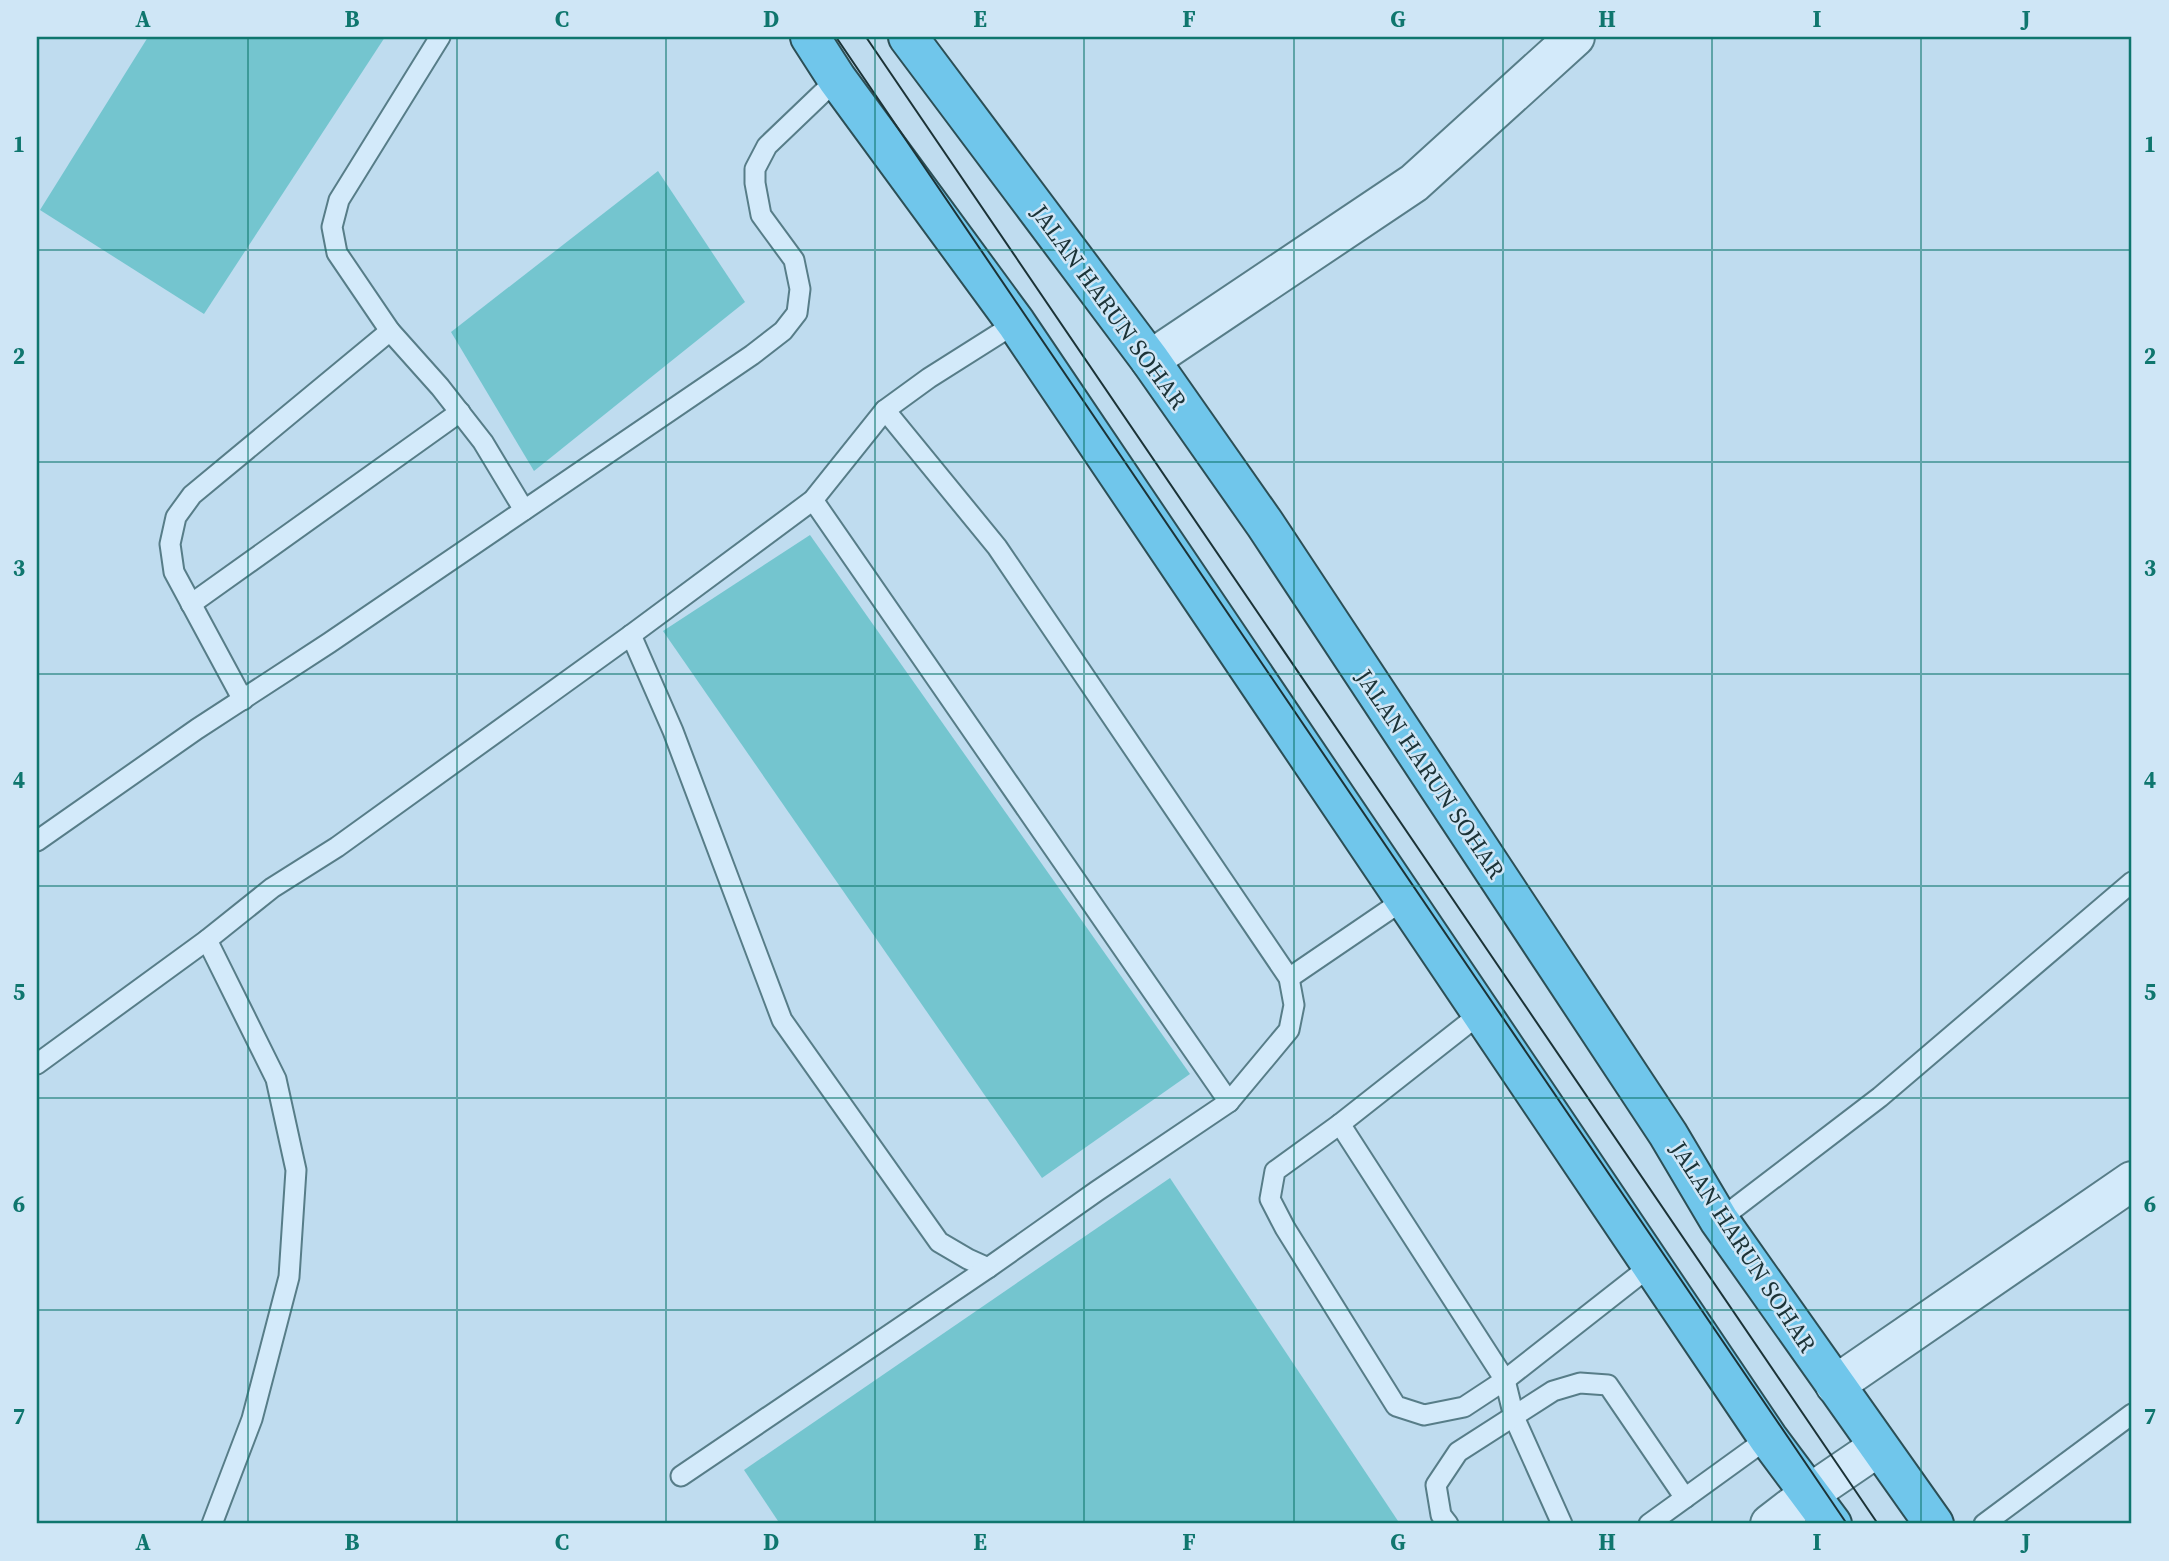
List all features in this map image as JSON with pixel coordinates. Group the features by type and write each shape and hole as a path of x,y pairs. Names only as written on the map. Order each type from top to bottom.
{"highway":[{"path":"810,37 837,79 1016,323 1768,1438 1832,1524"},
{"name":"JALAN HARUN SOHAR","path":"908,37 1150,359 1265,524 1646,1099 1719,1220 1934,1524"}],"street":[{"path":"1150,359 1414,183 1575,37"},
{"path":"1835,1385 2132,1181"},
{"path":"1770,1524 1878,1447"}],"lane":[{"path":"440,37 339,200 332,227 337,253 390,331 483,442 524,510"},
{"path":"37,841 197,729 752,355 783,331 797,313 800,289 794,260 761,215 755,169 767,146 837,79"},
{"path":"37,1064 207,940 272,888 337,846 632,635 813,500 885,410 929,378 1016,323"},
{"path":"243,700 174,572 170,544 176,517 192,495 390,331"},
{"path":"681,1476 1229,1102 1289,1030 1294,1006 1289,978 997,547 885,410"},
{"path":"191,604 460,412"},
{"path":"813,500 1229,1102"},
{"path":"632,635 673,731 782,1020 939,1242 988,1268"},
{"path":"1719,1220 1880,1097 2132,881"},
{"path":"1289,978 1405,899"},
{"path":"207,940 276,1079 296,1170 289,1277 252,1419 212,1524"},
{"path":"1481,1013 1340,1124 1275,1171 1270,1199 1285,1228 1396,1406 1424,1415 1464,1407 1505,1380 1653,1264"},
{"path":"1340,1124 1505,1380 1514,1417 1562,1524"},
{"path":"1448,1524 1441,1515 1436,1485 1458,1452 1553,1391 1580,1383 1608,1385 1685,1498"},
{"path":"1983,1524 2132,1414"},
{"path":"1649,1524 1768,1438"}],"building":[{"path":"148,37 385,37 204,314 40,210"},
{"path":"658,171 745,302 534,471 451,332"},
{"path":"810,535 1190,1074 1042,1178 663,631"},
{"path":"1170,1178 1400,1524 780,1524 744,1470"}],"tram line":[{"path":"836,37 1847,1524"},
{"path":"866,37 1878,1524"}]}
